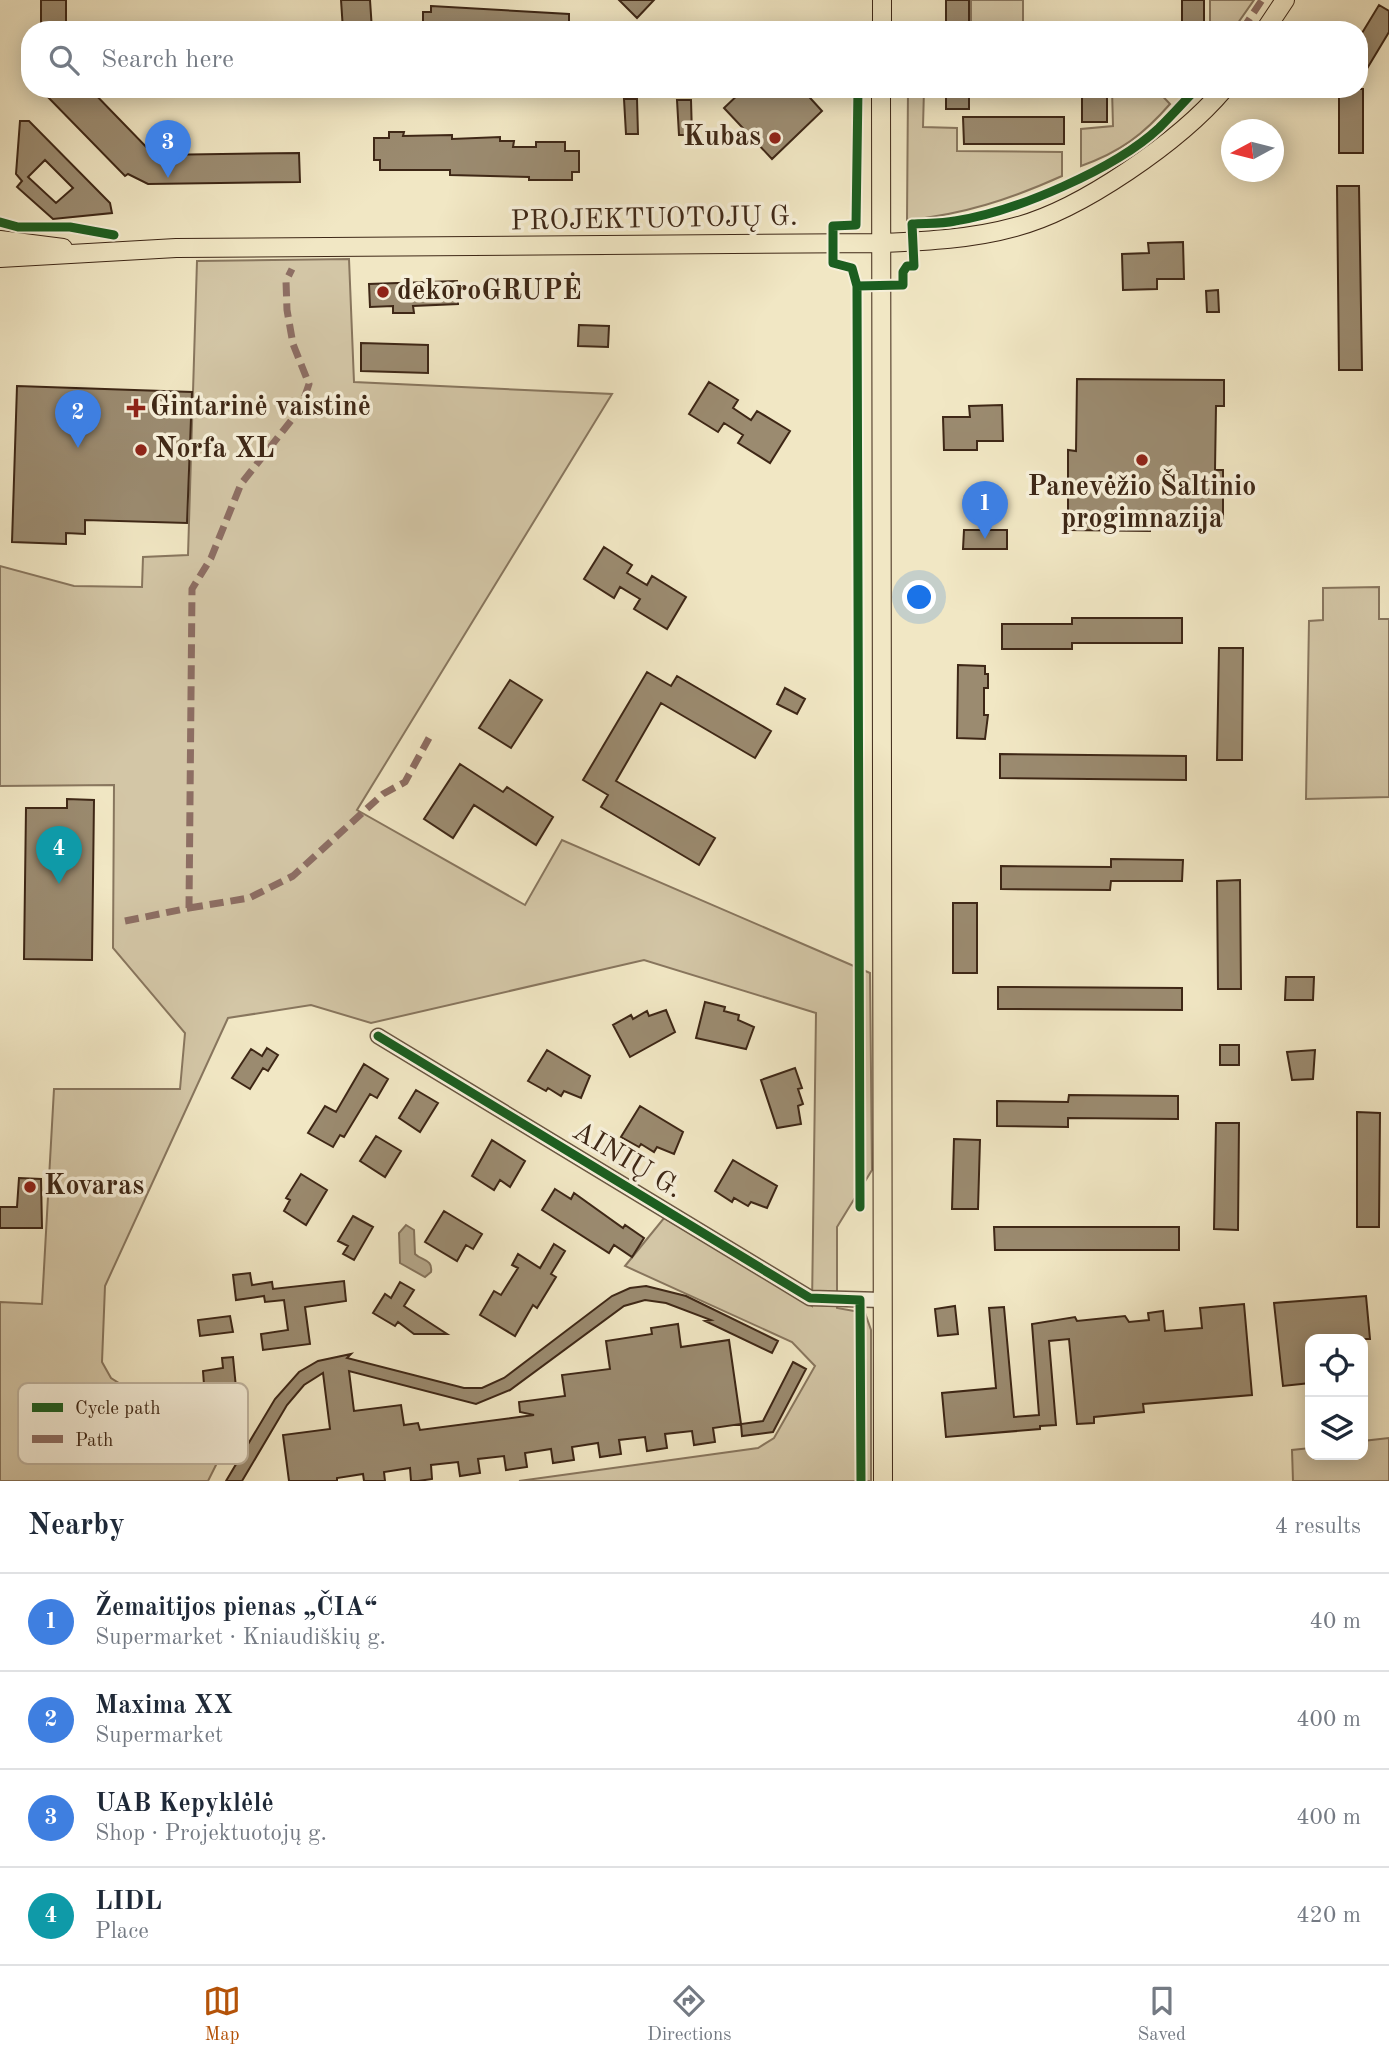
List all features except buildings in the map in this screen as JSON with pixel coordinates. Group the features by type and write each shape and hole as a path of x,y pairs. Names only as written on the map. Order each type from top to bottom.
{"main road":[{"path":"882,0 882,21"},
{"path":"1271,21 1285,0"},
{"path":"881,98 883,1481"},
{"name":"PROJEKTUOTOJŲ G.","path":"0,258 81,251 881,243 981,235 1036,220 1080,199 1157,152 1195,121 1216,98"},
{"name":"PROJEKTUOTOJŲ G.","path":"0,240 81,251"}],"street":[{"name":"AINIŲ G.","path":"378,1036 810,1298 882,1300"}],"shaded area":[{"path":"971,0 1023,0 1023,21 971,21"},
{"path":"1210,0 1254,0 1239,21 1210,21"},
{"path":"908,98 924,98 923,127 957,128 957,151 1062,152 1062,176 986,205 907,220"},
{"path":"1112,98 1164,98 1170,104 1130,141 1108,155 1081,166 1081,129 1113,126"},
{"path":"349,259 354,382 612,394 357,810 525,905 562,840 870,973 872,1170 837,1227 837,1308 865,1313 871,1330 871,1481 519,1481 758,1448 774,1438 815,1366 792,1342 625,1266 664,1218 812,1306 816,1013 644,960 371,1023 311,1005 228,1018 105,1286 102,1362 111,1378 119,1383 18,1383 18,1464 216,1464 208,1481 0,1481 0,1302 42,1304 54,1089 180,1089 185,1033 113,948 114,785 0,786 0,566 74,586 142,587 143,557 188,555 197,261"},
{"path":"1379,587 1379,619 1389,619 1389,797 1306,799 1309,621 1323,620 1323,588"},
{"path":"406,1225 414,1230 415,1254 430,1265 431,1272 425,1277 400,1263 399,1233"},
{"path":"1389,1438 1389,1481 1293,1481 1292,1450 1305,1449 1305,1460 1368,1460 1368,1440"}],"marked path":[{"path":"1248,21 1262,0"},
{"path":"125,921 189,908 192,589 211,558 241,484 301,408 309,384 293,344 287,310 286,281 292,269"},
{"path":"189,908 249,898 293,876 383,794 405,782 429,738"}],"cycle path":[{"path":"858,98 856,225 833,226 833,263 852,268 857,286 860,1207"},
{"path":"857,286 903,285 903,272 907,266 914,266 912,224 944,223 979,216 1063,186 1117,159 1140,143 1159,128 1187,98"},
{"path":"0,222 18,227 70,227 114,235"},
{"path":"378,1036 810,1298 860,1300 861,1481"}],"place":[{"name":"Kubas","path":"775,138"},
{"name":"UAB Kepyklėlė","path":"168,178"},
{"name":"dekoroGRUPĖ","path":"383,292"},
{"name":"Gintarinė vaistinė","path":"136,408"},
{"name":"Maxima XX","path":"78,448"},
{"name":"Norfa XL","path":"141,450"},
{"name":"Panevėžio Šaltinio progimnazija","path":"1142,460"},
{"name":"Žemaitijos pienas „ČIA“","path":"985,539"},
{"name":"LIDL","path":"59,884"},
{"name":"Kovaras","path":"30,1187"}]}
